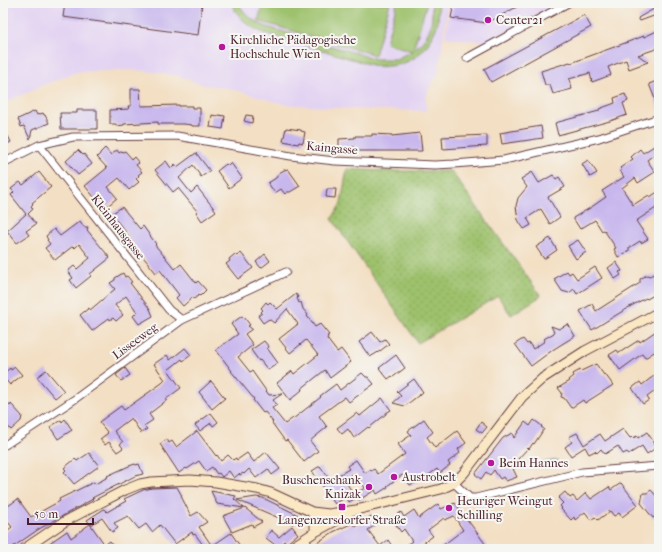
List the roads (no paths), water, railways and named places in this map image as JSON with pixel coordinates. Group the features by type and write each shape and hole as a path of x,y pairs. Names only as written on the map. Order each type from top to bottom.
{"main road":[{"path":"24,549 64,522 125,490 150,482 190,480 216,482 257,489 271,493 312,512 329,514 356,510 441,489 454,483 464,473 522,397 543,378 585,351 659,312"},
{"path":"288,549 315,532 356,510"},
{"path":"312,512 315,522 315,532"}],"street":[{"path":"467,58 568,3"},
{"name":"Kaingasse","path":"3,163 39,145 73,136 177,136 291,156 335,161 435,165 504,160 599,138 659,118"},
{"name":"Kleinhausgasse","path":"39,145 169,310 182,320"},
{"name":"Lisseeweg","path":"5,445 75,399 182,320 286,272"},
{"path":"454,483 470,498 476,498 582,472 659,466"},
{"path":"304,539 311,549"}],"water":[{"path":"557,460 558,464 541,467 541,463"}],"place":[{"name":"Center21","path":"488,20"},
{"name":"Kirchliche Pädagogische Hochschule Wien","path":"222,47"},
{"name":"Beim Hannes","path":"491,463"},
{"name":"Austrobelt","path":"394,477"},
{"name":"Buschenschank Knizak","path":"369,487"},
{"name":"Langenzersdorfer Straße","path":"342,507"},
{"name":"Heuriger Weingut Schilling","path":"449,508"}]}
